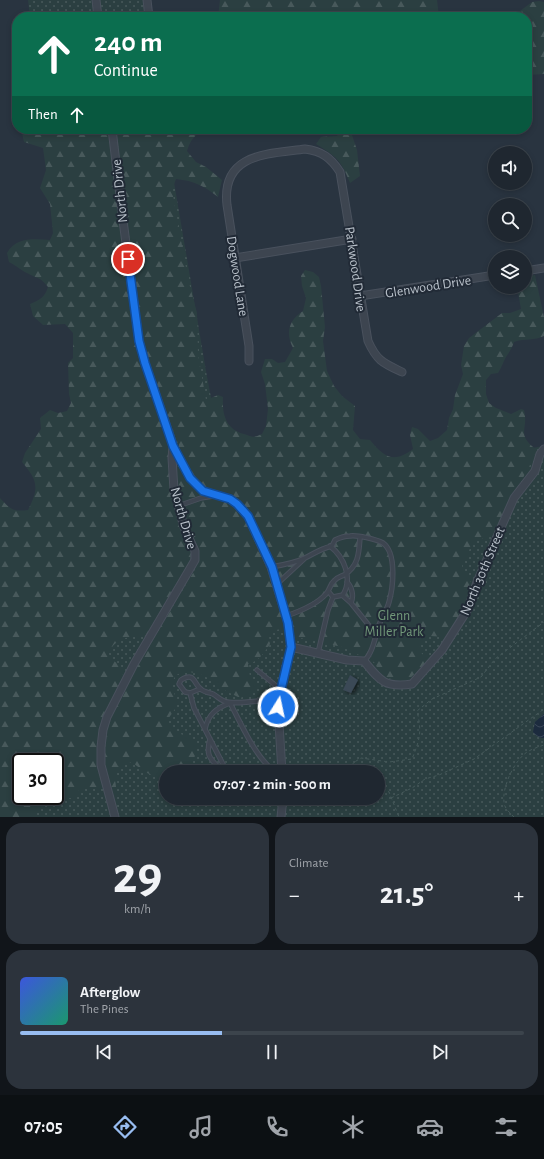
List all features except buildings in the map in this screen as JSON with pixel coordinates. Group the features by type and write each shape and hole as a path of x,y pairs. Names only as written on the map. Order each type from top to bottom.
{"street":[{"path":"96,0 97,12"},
{"path":"147,0 148,12"},
{"name":"North Drive","path":"113,134 139,341 173,446 172,458 174,490 184,527 195,551 195,560 134,664 107,717 102,735 101,765 115,817"},
{"name":"Dogwood Lane","path":"249,361 249,346 227,205 226,190 230,176 240,164 249,159 305,149 325,155"},
{"name":"Parkwood Drive","path":"325,155 336,165 342,177 368,341 372,350 382,362 402,372"},
{"path":"235,258 352,239"},
{"path":"532,270 544,268"},
{"name":"Glenwood Drive","path":"360,296 488,276"},
{"path":"173,446 188,474 203,491 230,499 248,516 272,567 286,616 291,647 279,699 278,719 281,765"},
{"name":"North 30th Street","path":"364,661 385,684 400,686 412,684 442,650 468,609 477,582 514,498 535,471 540,454 544,449"},
{"path":"291,647 347,660 364,661"},
{"path":"281,817 282,805"}],"lane":[{"path":"178,506 216,495"},
{"path":"272,567 289,564 305,558 318,550 332,546 335,540 350,536 369,538 383,543 389,552 393,580 389,603 375,636 370,656 364,661"},
{"path":"286,616 301,610 320,599 338,577 347,572 355,564 359,550 360,537"},
{"path":"330,546 341,558 347,572 346,590 342,595 333,597"},
{"path":"277,584 305,558"},
{"path":"347,582 351,588 353,600 351,603"},
{"path":"328,591 333,597"},
{"path":"342,595 351,603 371,628 375,636"},
{"path":"318,653 328,610 333,597"},
{"path":"257,670 281,690"},
{"path":"200,689 190,693 185,692 179,684 185,677 190,677 195,680 200,689 230,703 260,756 267,765"},
{"path":"190,693 194,708 223,765"},
{"path":"205,729 208,719 216,709 230,703 279,699"},
{"path":"210,739 208,747 209,756 217,765"}],"path":[{"path":"353,765 353,763 360,758 389,762 412,759 420,740 420,723 417,711 432,699 481,677 494,659 544,622"},
{"path":"392,798 412,788 425,779 439,775 474,759 544,710"},
{"path":"514,817 504,803 504,788 509,775 520,758 527,752 544,745"},
{"path":"385,789 389,792 399,817"}],"green space":[{"path":"28,0 147,0 148,12 29,12"},
{"path":"220,0 437,0 438,12 219,12"},
{"path":"532,2 544,2 544,74 532,75 532,12 519,12"},
{"path":"22,134 109,134 137,346 167,442 172,496 178,522 191,554 190,563 147,637 124,638 116,643 108,653 113,660 125,670 101,729 97,754 99,776 102,785 101,787 81,788 73,798 64,798 64,753 12,753 12,805 42,805 32,817 0,817 0,498 12,509 19,511 28,510 34,495 35,484 34,479 22,462 25,453 41,429 40,418 50,410 58,413 67,411 71,403 69,394 68,363 73,358 73,333 65,324 43,325 33,316 30,304 42,298 48,287 41,280 26,273 9,262 7,253 15,244 26,240 50,240 53,233 50,204 40,188 46,170 43,148 24,142"},
{"name":"Glenn Miller Park","path":"48,134 166,134 206,371 230,499 544,446 544,817 0,817 0,532 104,516"},
{"path":"117,134 198,134 193,139 187,151 196,162 206,167 222,180 218,197 199,185 183,180 176,179 172,190 188,279 197,313 198,354 206,400 218,395 223,397 223,410 226,420 233,429 238,432 255,437 262,434 266,426 268,409 265,384 261,372 265,359 272,359 278,363 285,362 293,348 289,337 289,332 294,318 303,311 306,298 302,286 301,276 305,270 313,272 319,277 325,327 323,341 327,371 334,386 342,396 355,406 353,430 360,439 370,440 384,454 394,457 406,454 413,449 410,435 412,427 418,429 430,441 438,438 447,430 455,395 463,374 461,365 464,346 469,338 502,313 510,313 521,309 518,294 532,294 532,275 535,275 544,317 544,336 514,342 501,369 498,373 491,374 486,380 486,394 489,403 496,408 511,414 521,409 524,410 524,432 526,440 537,450 506,507 494,536 477,540 471,546 462,566 473,586 459,620 445,637 431,636 422,640 419,647 422,654 430,657 425,665 406,680 398,681 382,676 374,662 342,647 301,638 282,629 275,630 269,637 270,644 263,653 258,659 248,664 250,677 256,687 252,693 240,698 226,691 214,681 202,675 186,671 176,675 172,682 177,706 166,722 172,731 186,736 196,742 195,756 189,765 184,763 182,765 159,765 159,776 148,773 132,762 115,768 117,795 113,795 104,760 107,730 114,709 196,568 198,559 180,495 176,465 179,446 145,352"},
{"path":"338,134 352,134 357,150 360,176 350,183 338,160 316,144 321,137 337,136"}],"water":[{"path":"544,714 544,738 541,738 533,732 535,722"}],"route":[{"path":"128,259 139,341 145,363 172,438 173,446 190,478 203,491 230,499 248,516 272,567 288,623 291,647 278,707"}]}
